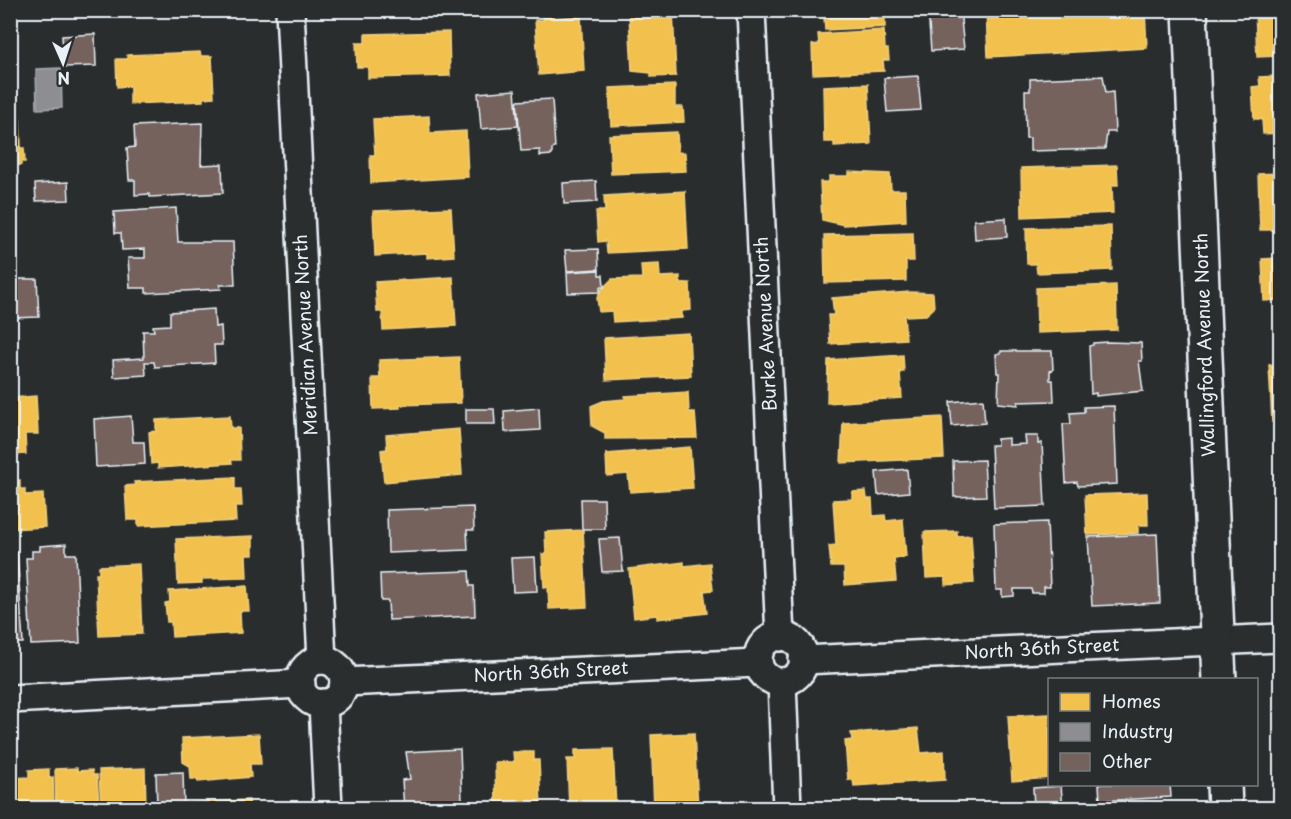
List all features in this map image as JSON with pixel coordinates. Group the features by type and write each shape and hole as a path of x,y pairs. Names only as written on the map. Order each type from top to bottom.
{"street":[{"name":"Meridian Avenue North","path":"290,10 322,660"},
{"name":"Burke Avenue North","path":"751,10 780,637"},
{"name":"Wallingford Avenue North","path":"1190,10 1220,678"},
{"path":"780,637 797,643 803,660 796,675 782,682 767,678 758,663 760,649 764,643 780,637"},
{"name":"North 36th Street","path":"803,660 1281,638"},
{"path":"322,660 337,665 344,682 339,697 323,703 306,696 301,684 305,668 322,660"},
{"name":"North 36th Street","path":"344,682 758,663"},
{"path":"782,682 788,808"},
{"path":"10,699 301,684"},
{"path":"323,703 328,808"},
{"path":"1224,786 1225,808"}],"building: Homes":[{"path":"651,10 673,10 676,76 651,77 651,73 632,71 629,14 651,14"},
{"path":"816,10 885,10 885,27 825,30 824,17 816,17"},
{"path":"986,10 1145,10 1147,48 988,57"},
{"path":"1255,10 1280,10 1280,56 1257,57"},
{"path":"554,15 554,18 581,16 584,71 539,75 535,20 543,20 543,16"},
{"path":"884,30 885,49 888,49 889,60 883,60 884,71 813,74 812,45 819,44 818,34"},
{"path":"449,32 450,76 368,78 368,67 357,67 356,43 365,43 365,34"},
{"path":"200,52 201,56 212,56 214,97 203,98 203,101 130,104 130,86 117,87 116,59 127,59 127,55"},
{"path":"1280,76 1280,133 1263,134 1262,119 1254,119 1252,87 1260,86 1259,77"},
{"path":"868,84 871,144 834,146 834,142 824,142 823,86"},
{"path":"675,85 675,107 683,107 684,122 611,126 609,88"},
{"path":"429,116 430,133 466,131 468,177 371,183 370,155 375,155 373,119"},
{"path":"20,119 21,148 24,148 25,162 21,162 21,165 10,166 10,120"},
{"path":"677,132 678,152 685,153 686,171 611,174 609,135"},
{"path":"1117,165 1118,185 1112,185 1113,213 1022,217 1021,168"},
{"path":"849,172 890,174 891,190 905,190 906,221 844,225 822,220 820,182 829,182 829,176 849,176"},
{"path":"1280,173 1280,230 1260,230 1258,174"},
{"path":"685,191 688,249 607,253 606,241 598,242 596,211 605,211 604,196"},
{"path":"451,208 454,256 427,258 427,253 375,256 373,211"},
{"path":"1111,226 1112,270 1037,273 1036,264 1027,264 1026,228"},
{"path":"913,233 914,261 906,261 906,281 825,283 824,235"},
{"path":"1280,258 1280,300 1264,301 1262,259"},
{"path":"659,264 660,277 680,276 680,283 690,283 691,310 682,311 682,318 613,322 612,311 599,312 597,298 601,290 612,279 642,278 641,265"},
{"path":"453,277 456,326 383,330 382,312 377,312 375,282"},
{"path":"1116,285 1117,330 1037,333 1036,288"},
{"path":"910,292 933,293 934,308 926,315 904,316 906,339 830,344 828,315 834,315 832,298"},
{"path":"10,330 15,330 16,350 10,351"},
{"path":"689,333 691,376 606,380 604,338"},
{"path":"903,355 904,372 900,372 902,398 827,403 828,360"},
{"path":"10,357 13,357 14,377 10,378"},
{"path":"459,357 461,403 400,405 400,408 373,409 372,378 380,378 379,360"},
{"path":"1280,364 1280,440 1278,440 1277,422 1272,422 1269,365"},
{"path":"688,392 689,412 695,412 697,438 605,439 605,433 592,426 591,406 603,401 625,399 625,396"},
{"path":"36,396 38,434 25,434 26,454 10,455 10,398"},
{"path":"230,416 231,428 239,428 240,460 231,460 232,463 158,468 158,463 151,464 149,432 156,431 156,420"},
{"path":"942,417 944,458 841,463 843,423"},
{"path":"459,429 462,475 384,482 381,450 387,449 386,435"},
{"path":"690,447 693,488 630,492 628,474 607,476 606,454"},
{"path":"235,477 235,489 241,489 242,506 235,506 236,521 138,526 138,520 127,520 125,486 135,485 134,482"},
{"path":"10,480 20,480 20,489 25,489 25,495 43,494 45,527 10,529"},
{"path":"866,491 867,499 872,499 873,516 885,515 886,521 903,519 906,557 894,558 896,581 845,585 844,567 831,567 829,546 836,545 833,500 852,499 852,492"},
{"path":"1147,493 1148,525 1138,525 1138,533 1087,535 1085,495"},
{"path":"1276,521 1280,521 1280,577 1279,577"},
{"path":"583,530 587,607 549,609 548,587 544,587 542,554 546,554 545,532"},
{"path":"957,531 957,536 971,535 974,583 945,585 945,577 926,578 924,532"},
{"path":"253,536 253,555 246,555 247,578 202,579 202,583 178,584 176,539"},
{"path":"684,562 684,566 710,563 713,590 704,591 707,613 657,619 657,615 634,618 629,569"},
{"path":"139,564 142,634 99,636 96,574 99,574 99,566"},
{"path":"247,586 249,611 240,611 241,633 172,637 171,622 167,622 165,603 170,602 169,591"},
{"path":"1048,714 1048,778 1012,781 1008,716"},
{"path":"918,728 921,753 944,751 945,780 854,786 853,780 848,780 845,741 852,740 851,733"},
{"path":"694,733 698,808 654,808 651,735"},
{"path":"259,734 261,764 250,764 251,777 198,782 197,779 191,779 190,766 183,762 182,738"},
{"path":"613,749 616,808 569,808 567,759 575,759 575,750"},
{"path":"513,752 534,752 534,760 539,760 541,808 496,808 495,762 514,762"},
{"path":"77,768 77,771 92,770 93,775 97,775 99,808 56,808 55,769"},
{"path":"145,768 146,808 101,808 99,770"},
{"path":"49,769 49,778 53,777 54,808 14,808 13,778 29,777 29,770"},
{"path":"1277,775 1280,775 1280,796 1278,796"},
{"path":"249,800 250,808 191,808 191,803"}],"building: Industry":[{"path":"61,68 62,108 37,109 36,69"}],"building: Other":[{"path":"928,10 960,10 964,49 931,51"},
{"path":"95,34 96,66 64,67 62,36"},
{"path":"918,76 921,110 887,112 884,78"},
{"path":"1103,76 1106,93 1113,92 1115,132 1107,132 1105,149 1030,151 1030,138 1026,138 1025,91 1030,91 1030,79"},
{"path":"515,90 518,126 481,129 478,93"},
{"path":"552,99 555,148 552,149 552,155 540,156 540,150 521,151 517,101"},
{"path":"202,123 201,165 222,164 223,193 150,197 149,194 135,195 135,180 129,180 127,148 135,147 134,126"},
{"path":"596,181 597,202 564,204 563,183"},
{"path":"68,182 69,200 36,201 35,184"},
{"path":"176,208 178,242 233,242 235,285 220,285 221,289 146,293 146,288 130,288 128,258 145,258 145,249 122,250 121,233 115,233 114,212"},
{"path":"1006,218 1007,237 975,239 974,220"},
{"path":"598,249 599,269 567,271 565,250"},
{"path":"599,270 599,275 603,275 604,287 600,287 600,292 568,293 567,272"},
{"path":"10,279 37,279 39,317 10,318"},
{"path":"214,309 215,327 221,326 222,345 214,345 215,363 155,367 154,362 145,362 146,375 114,377 113,360 144,358 143,331 154,331 153,326 170,325 170,312"},
{"path":"1093,343 1141,343 1142,361 1139,361 1143,391 1096,396 1096,393 1091,394 1089,346"},
{"path":"1001,351 1052,351 1053,370 1050,371 1050,380 1053,380 1054,401 1018,402 1018,405 998,403 999,373 997,373 996,354"},
{"path":"983,399 985,423 952,426 950,402"},
{"path":"1114,406 1117,484 1078,486 1077,482 1066,483 1063,424 1071,424 1070,413 1084,412 1084,407"},
{"path":"539,408 540,430 505,432 504,411"},
{"path":"466,409 494,409 495,424 466,424"},
{"path":"131,416 133,442 144,442 145,464 96,467 94,419"},
{"path":"1025,436 1038,436 1038,444 1042,443 1045,506 994,508 991,445 997,445 997,439 1009,438 1009,445 1026,444"},
{"path":"984,460 986,496 954,497 953,461"},
{"path":"907,469 909,492 878,495 876,472"},
{"path":"581,499 604,499 605,529 582,529"},
{"path":"473,507 474,530 467,530 468,550 388,553 387,510"},
{"path":"1047,522 1050,587 1044,587 1044,593 1032,593 1031,589 1014,589 1014,596 1002,597 1002,590 996,590 994,524"},
{"path":"1157,534 1160,603 1092,606 1088,537"},
{"path":"620,538 623,571 602,572 599,539"},
{"path":"66,544 66,554 76,554 80,643 31,645 26,558 32,558 32,551 40,551 40,546"},
{"path":"10,551 17,551 23,643 10,643"},
{"path":"535,557 537,591 513,592 511,558"},
{"path":"469,571 470,586 474,586 475,616 389,620 388,601 381,601 380,574"},
{"path":"460,749 462,800 455,800 455,808 404,808 402,780 410,779 406,752"},
{"path":"183,772 184,808 157,808 156,773"},
{"path":"1061,786 1063,808 1034,808 1033,788"},
{"path":"1099,786 1170,786 1171,797 1100,801"},
{"path":"895,805 896,808 857,808 857,806"}]}
